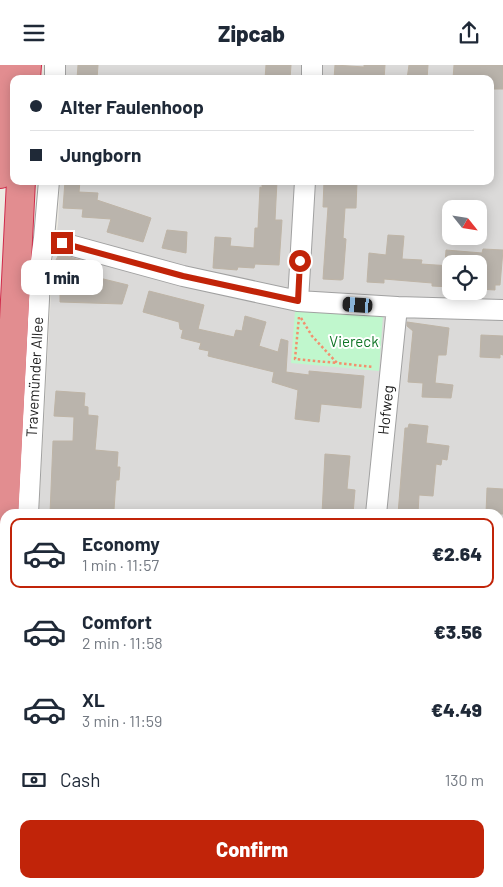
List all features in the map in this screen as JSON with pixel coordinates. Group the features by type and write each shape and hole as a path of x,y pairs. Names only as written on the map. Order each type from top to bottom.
{"highway":[{"path":"0,174 6,65"},
{"name":"Travemünder Allee","path":"4,509 21,185"}],"street":[{"name":"Travemünder Allee","path":"28,509 41,259 49,185"},
{"path":"298,301 305,185"},
{"path":"44,238 183,276 298,301 397,307 503,310"},
{"name":"Hofweg","path":"377,509 397,307"}],"path":[{"path":"337,363 312,335 299,313 295,359 379,368"}],"shaded area":[{"path":"66,65 503,65 503,509 39,509 53,256 58,224 60,185 494,185 494,75 65,75"}],"green space":[{"name":"Viereck","path":"295,311 383,316 379,371 291,363"}],"building":[{"path":"78,65 98,65 97,75 77,75"},
{"path":"266,65 291,65 290,75 265,75"},
{"path":"335,65 364,67 364,65 385,65 384,75 334,75"},
{"path":"409,65 428,65 427,75 408,75"},
{"path":"454,65 503,65 503,89 494,89 494,75 453,75"},
{"path":"65,185 80,185 79,192 98,193 97,200 151,218 143,242 107,232 111,219 82,217 83,209 63,208"},
{"path":"262,185 277,185 275,220 282,220 279,265 255,264 254,268 238,267 237,270 213,268 215,237 231,238 230,246 254,248 255,228 258,228 260,187 262,188"},
{"path":"324,185 357,185 356,208 345,208 343,238 346,239 343,279 341,280 323,279 328,207 323,207"},
{"path":"167,230 187,232 186,253 162,248"},
{"path":"388,235 404,236 402,259 422,260 421,264 442,265 442,287 432,286 432,283 384,279 384,283 367,282 369,253 386,255"},
{"path":"483,249 503,250 500,285 495,285 495,290 487,290 487,255 446,255 446,250 482,253"},
{"path":"59,254 83,261 82,265 87,266 87,275 128,285 122,304 60,302 60,290 55,290 56,260"},
{"path":"149,291 204,305 198,329 234,337 236,330 242,331 245,316 266,322 259,346 278,352 281,339 288,341 286,372 309,375 309,371 364,376 361,408 321,404 319,422 295,419 298,390 272,382 274,372 208,356 209,351 199,349 201,343 181,338 183,330 180,329 179,322 143,312"},
{"path":"407,322 449,328 446,355 438,355 435,383 453,385 451,398 422,397 423,383 408,382 413,331 407,326"},
{"path":"481,335 503,336 503,355 500,354 500,358 480,357"},
{"path":"56,391 85,393 84,406 88,407 88,415 98,416 95,450 118,452 117,467 120,467 119,480 116,480 114,509 50,509 53,441 73,441 74,417 54,416"},
{"path":"409,424 428,426 426,443 449,446 447,460 442,459 441,465 436,464 433,496 419,495 418,509 398,509 405,428 408,428"},
{"path":"325,454 350,456 347,489 355,490 353,509 322,509"},
{"path":"487,488 503,489 503,509 486,509"}],"route":[{"path":"62,243 183,276 298,301 300,261"}]}
